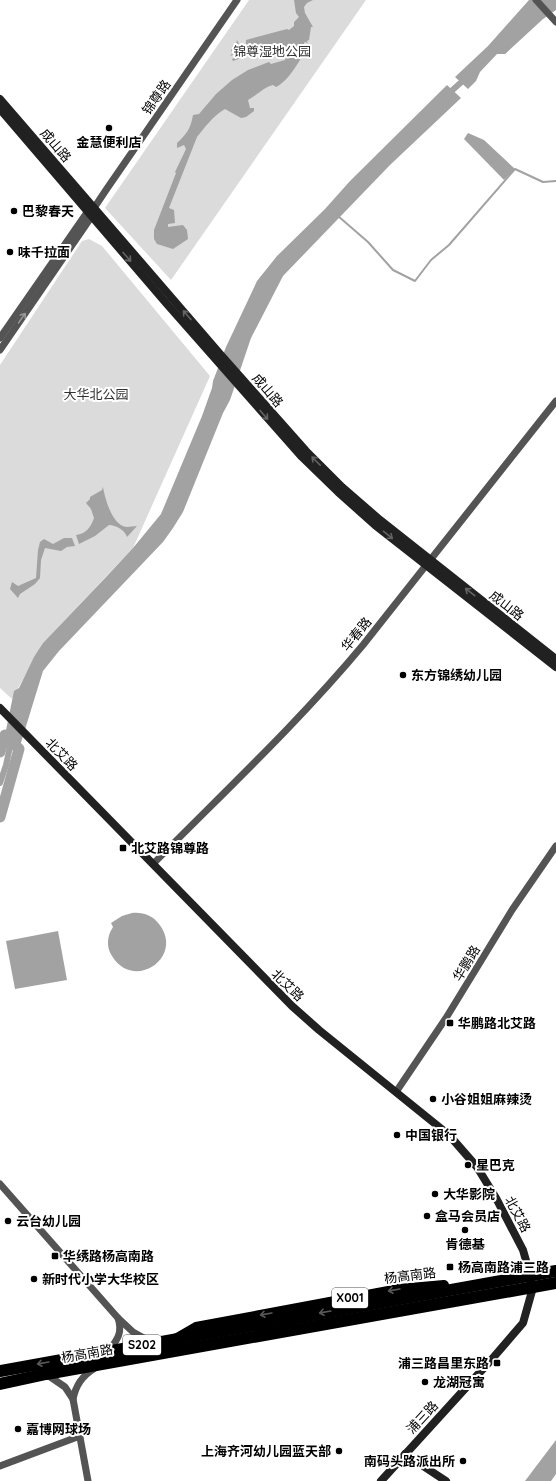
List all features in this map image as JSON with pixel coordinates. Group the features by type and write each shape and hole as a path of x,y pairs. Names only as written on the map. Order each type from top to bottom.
{"highway":[{"name":"杨高南路","path":"0,1384 99,1365 177,1345 296,1323 556,1271"},
{"name":"杨高南路","path":"296,1323 556,1283"},
{"name":"杨高南路","path":"0,1371 152,1343 177,1345"}],"main road":[{"name":"杨高南路","path":"556,1266 428,1288 399,1289 196,1326 177,1345 202,1352 556,1286"}],"street":[{"name":"锦尊路","path":"0,350 91,212 237,0"},
{"path":"536,0 555,21"},
{"name":"成山路","path":"0,98 91,212"},
{"name":"成山路","path":"0,109 240,382 306,451 342,487 428,563 556,667"},
{"name":"锦尊路","path":"0,338 91,212"},
{"name":"华春路","path":"153,864 330,684 363,645 556,401"},
{"name":"成山路","path":"428,563 556,659"},
{"name":"北艾路","path":"0,708 292,1006 449,1135 463,1150 477,1167 496,1198 523,1250 529,1271 532,1291"},
{"name":"华鹏路","path":"396,1092 446,1018 512,910 556,846"},
{"path":"0,1184 118,1318 133,1332 152,1343"},
{"name":"浦三路","path":"380,1481 523,1323 532,1291"},
{"path":"109,1351 118,1339 121,1332 121,1325 118,1318"},
{"path":"73,1399 81,1379 86,1373 99,1365"},
{"path":"46,1374 65,1387 73,1399 88,1481"},
{"path":"0,1466 80,1436"},
{"path":"405,1454 446,1481"}],"green space":[{"name":"锦尊湿地公园","path":"249,0 366,0 171,280 105,208"},
{"name":"大华北公园","path":"89,239 102,246 210,376 133,548 43,643 12,699 0,688 0,365 82,241"}],"shaded area":[{"path":"294,0 313,0 307,3 304,7 305,13 313,27 311,27 309,40 307,41 308,43 304,43 306,52 304,52 292,72 280,85 276,87 273,85 270,86 248,100 250,108 254,108 254,111 246,117 241,118 225,109 213,118 197,137 169,208 174,210 175,223 168,224 168,227 183,225 187,230 188,239 173,249 157,244 154,239 154,230 176,173 175,172 186,149 184,145 177,148 177,143 188,131 193,115 199,114 216,94 232,80 248,70 269,62 271,64 285,60 285,54 272,51 259,52 233,61 232,59 242,54 241,51 230,56 233,52 231,51 233,45 236,44 237,40 240,46 246,45 246,40 287,29 289,30 294,26 294,22 299,17 296,13"},
{"path":"529,0 556,0 556,10 543,19 505,54 497,54 480,72 476,81 468,89 455,77 488,46"},
{"path":"447,85 461,98 390,165 283,276 251,338 230,400 223,413 183,512 163,542 59,651 43,671 19,749 5,735 14,691 19,688 34,657 43,643 133,548 161,514 202,416 226,347 257,281 277,256"},
{"path":"468,133 484,140 515,169 504,180 464,139"},
{"path":"103,487 110,511 117,522 127,527 137,526 127,537 120,528 109,525 95,536 79,544 76,535 88,530 94,518 91,509 86,503 90,497 102,490"},
{"path":"64,538 72,538 75,546 67,547 61,551 45,548 41,560 40,578 35,584 20,594 18,598 10,589 12,582 18,586 36,578 40,542 44,539 53,544"},
{"path":"132,913 140,913 153,918 159,924 165,936 166,948 161,958 154,966 143,970 132,971 121,966 110,953 108,945 109,934 113,927 111,923 122,916"},
{"path":"58,931 67,980 15,989 6,941"},
{"path":"556,1440 556,1474 551,1481 525,1481"}],"waterway":[{"path":"447,95 467,77"},
{"path":"338,216 368,242 393,270 415,281 431,260 449,245 515,169 543,182 556,181"},
{"path":"0,783 6,765 13,733"},
{"path":"0,752 5,735 19,749 0,817"}],"place":[{"name":"金慧便利店","path":"109,128"},
{"name":"巴黎春天","path":"14,211"},
{"name":"味千拉面","path":"10,252"},
{"name":"东方锦绣幼儿园","path":"403,675"},
{"name":"北艾路锦尊路","path":"123,848"},
{"name":"华鹏路北艾路","path":"450,1023"},
{"name":"小谷姐姐麻辣烫","path":"433,1099"},
{"name":"中国银行","path":"397,1135"},
{"name":"星巴克","path":"468,1165"},
{"name":"大华影院","path":"435,1194"},
{"name":"盒马会员店","path":"427,1216"},
{"name":"云台幼儿园","path":"8,1221"},
{"name":"肯德基","path":"465,1230"},
{"name":"华绣路杨高南路","path":"55,1256"},
{"name":"杨高南路浦三路","path":"450,1267"},
{"name":"新时代小学大华校区","path":"34,1279"},
{"name":"浦三路昌里东路","path":"497,1363"},
{"name":"龙湖冠寓","path":"425,1382"},
{"name":"嘉博网球场","path":"18,1429"},
{"name":"上海齐河幼儿园蓝天部","path":"339,1451"},
{"name":"南码头路派出所","path":"463,1461"}]}
